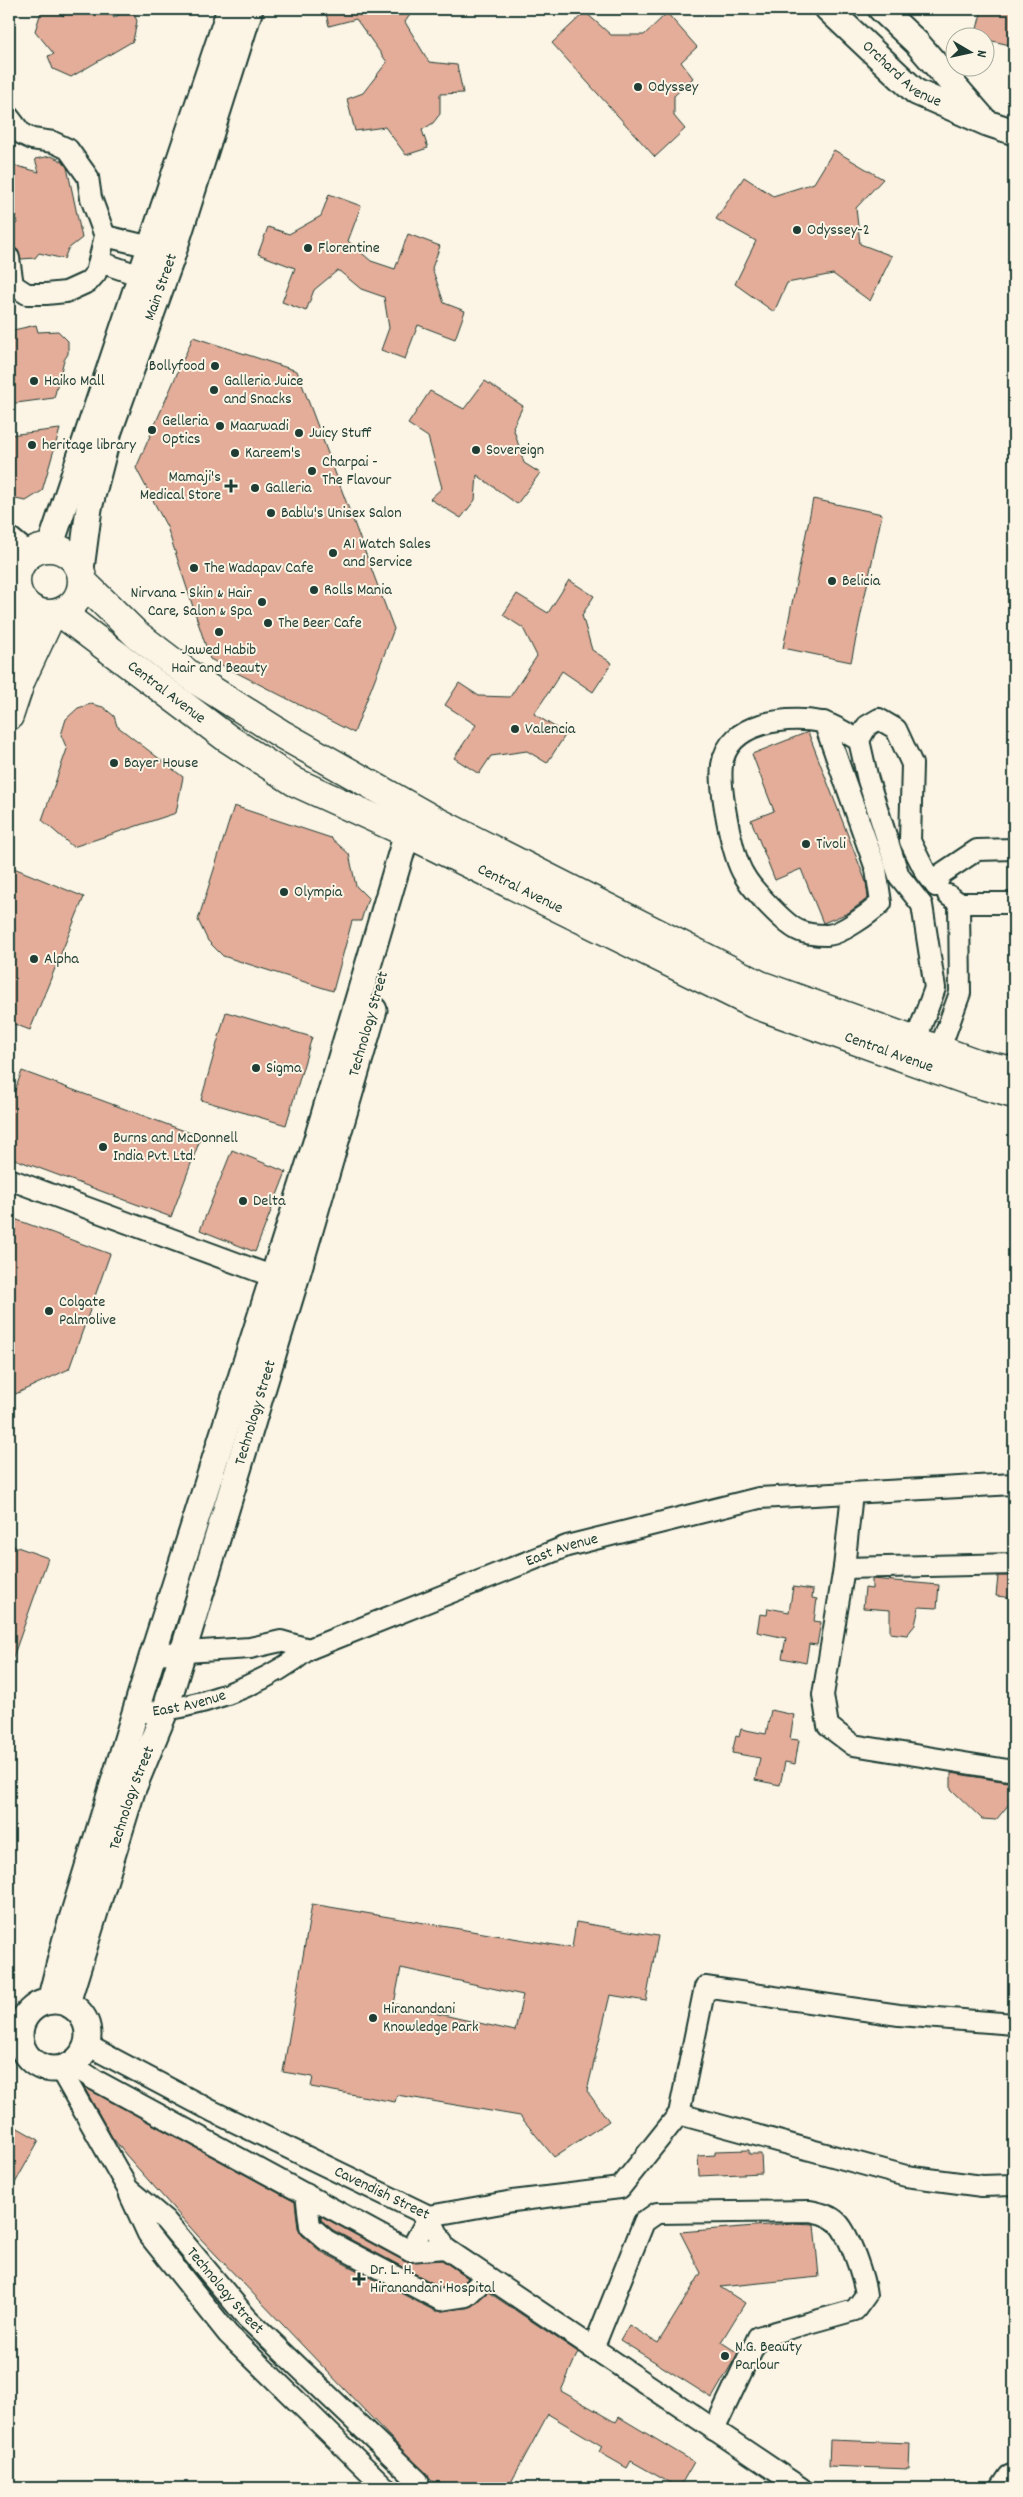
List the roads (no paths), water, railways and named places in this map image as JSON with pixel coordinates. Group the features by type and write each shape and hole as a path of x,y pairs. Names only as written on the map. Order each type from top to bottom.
{"main road":[{"path":"9,663 17,590 15,580 18,567 29,547 68,554 82,575 80,595 72,606 56,614 35,612 17,590"},
{"name":"Central Avenue","path":"82,575 136,634 199,682 283,735 418,825"},
{"path":"9,716 21,680 56,614"},
{"name":"Central Avenue","path":"56,614 227,738 295,782 418,825 760,985 1014,1094"},
{"path":"184,705 199,682"},
{"name":"Central Avenue","path":"924,1055 1014,1071"}],"street":[{"name":"Main Street","path":"29,547 97,440 171,259 181,189 230,9"},
{"name":"Main Street","path":"82,575 97,440 142,276 151,246 181,189 250,9"},
{"name":"Orchard Avenue","path":"828,9 916,92 987,124 1014,132"},
{"name":"Orchard Avenue","path":"881,9 917,43 987,124"},
{"path":"9,117 22,134 32,139 53,142 68,149 88,177 91,198 105,236 96,273 88,282 66,292 27,294 13,285 9,258"},
{"path":"105,236 151,246"},
{"path":"100,262 142,276"},
{"path":"924,1055 935,988 922,906 899,876 868,780 860,740 867,726 879,719 896,729 912,764 910,841 925,870 936,886 959,903 1014,903"},
{"path":"824,722 876,869 881,903 852,924 828,935 799,931 770,908 743,875 725,815 722,764 733,740 756,725 792,720 824,722 860,740"},
{"name":"Technology Street","path":"58,2002 132,1791 165,1712 284,1281 418,825"},
{"path":"922,906 936,886 941,874 977,850 1014,849"},
{"path":"924,1055 958,1002 960,993 959,903"},
{"path":"933,995 958,1002"},
{"path":"9,1179 284,1281 153,1654 65,1942 58,2002"},
{"name":"East Avenue","path":"135,1713 165,1712 244,1686 286,1668 309,1649 567,1546 759,1498 1014,1484"},
{"path":"852,1493 844,1568 823,1695 828,1726 853,1745 1014,1771"},
{"path":"844,1568 1014,1564"},
{"path":"153,1654 182,1654 250,1648 281,1641 309,1649"},
{"path":"66,2067 161,2116 410,2251 429,2216 513,2201 620,2188 679,2114 704,1987 899,2015 1014,2024"},
{"path":"58,2002 77,2010 85,2020 88,2033 87,2045 81,2056 66,2067 47,2069 36,2064 26,2056 15,2028 31,2009 42,2003 58,2002"},
{"name":"Cavendish Street","path":"87,2045 241,2125 429,2216 445,2248 410,2251"},
{"name":"Technology Street","path":"66,2067 128,2188 165,2220 248,2318 418,2481 420,2488"},
{"path":"161,2116 172,2090"},
{"path":"679,2114 906,2176 982,2186 1014,2185"},
{"path":"226,2151 241,2125"},
{"path":"128,2188 148,2234 228,2334 386,2488"},
{"path":"306,2194 310,2226 326,2240 440,2300 466,2296 487,2277"},
{"path":"593,2349 644,2222 657,2214 810,2211 825,2214 838,2223 845,2234 864,2277 866,2295 855,2310 758,2337 714,2430"},
{"path":"170,2262 186,2246"},
{"path":"445,2248 801,2488"},
{"path":"228,2334 248,2318"},
{"path":"1001,2488 1009,2476 1014,2474"}],"place":[{"name":"Odyssey","path":"638,87"},
{"name":"Odyssey-2","path":"797,230"},
{"name":"Florentine","path":"308,248"},
{"name":"Bollyfood","path":"215,366"},
{"name":"Haiko Mall","path":"34,381"},
{"name":"Galleria Juice and Snacks","path":"214,390"},
{"name":"Maarwadi","path":"220,426"},
{"name":"Gelleria Optics","path":"152,430"},
{"name":"Juicy Stuff","path":"299,433"},
{"name":"heritage library","path":"32,445"},
{"name":"Sovereign","path":"476,450"},
{"name":"Kareem's","path":"235,453"},
{"name":"Charpai - The Flavour","path":"312,471"},
{"name":"Mamaji's Medical Store","path":"231,486"},
{"name":"Galleria","path":"255,488"},
{"name":"Bablu's Unisex Salon","path":"271,513"},
{"name":"A1 Watch Sales and Service","path":"333,553"},
{"name":"The Wadapav Cafe","path":"194,568"},
{"name":"Belicia","path":"832,581"},
{"name":"Rolls Mania","path":"314,590"},
{"name":"Nirvana - Skin & Hair Care, Salon & Spa","path":"262,602"},
{"name":"The Beer Cafe","path":"268,623"},
{"name":"Jawed Habib Hair and Beauty","path":"219,632"},
{"name":"Valencia","path":"515,729"},
{"name":"Bayer House","path":"114,763"},
{"name":"Tivoli","path":"806,844"},
{"name":"Olympia","path":"284,892"},
{"name":"Alpha","path":"34,959"},
{"name":"Sigma","path":"256,1068"},
{"name":"Burns and McDonnell India Pvt. Ltd.","path":"103,1147"},
{"name":"Delta","path":"243,1201"},
{"name":"Colgate Palmolive","path":"49,1311"},
{"name":"Hiranandani Knowledge Park","path":"373,2018"},
{"name":"Dr. L. H. Hiranandani Hospital","path":"359,2279"},
{"name":"N.G. Beauty Parlour","path":"725,2356"}]}
